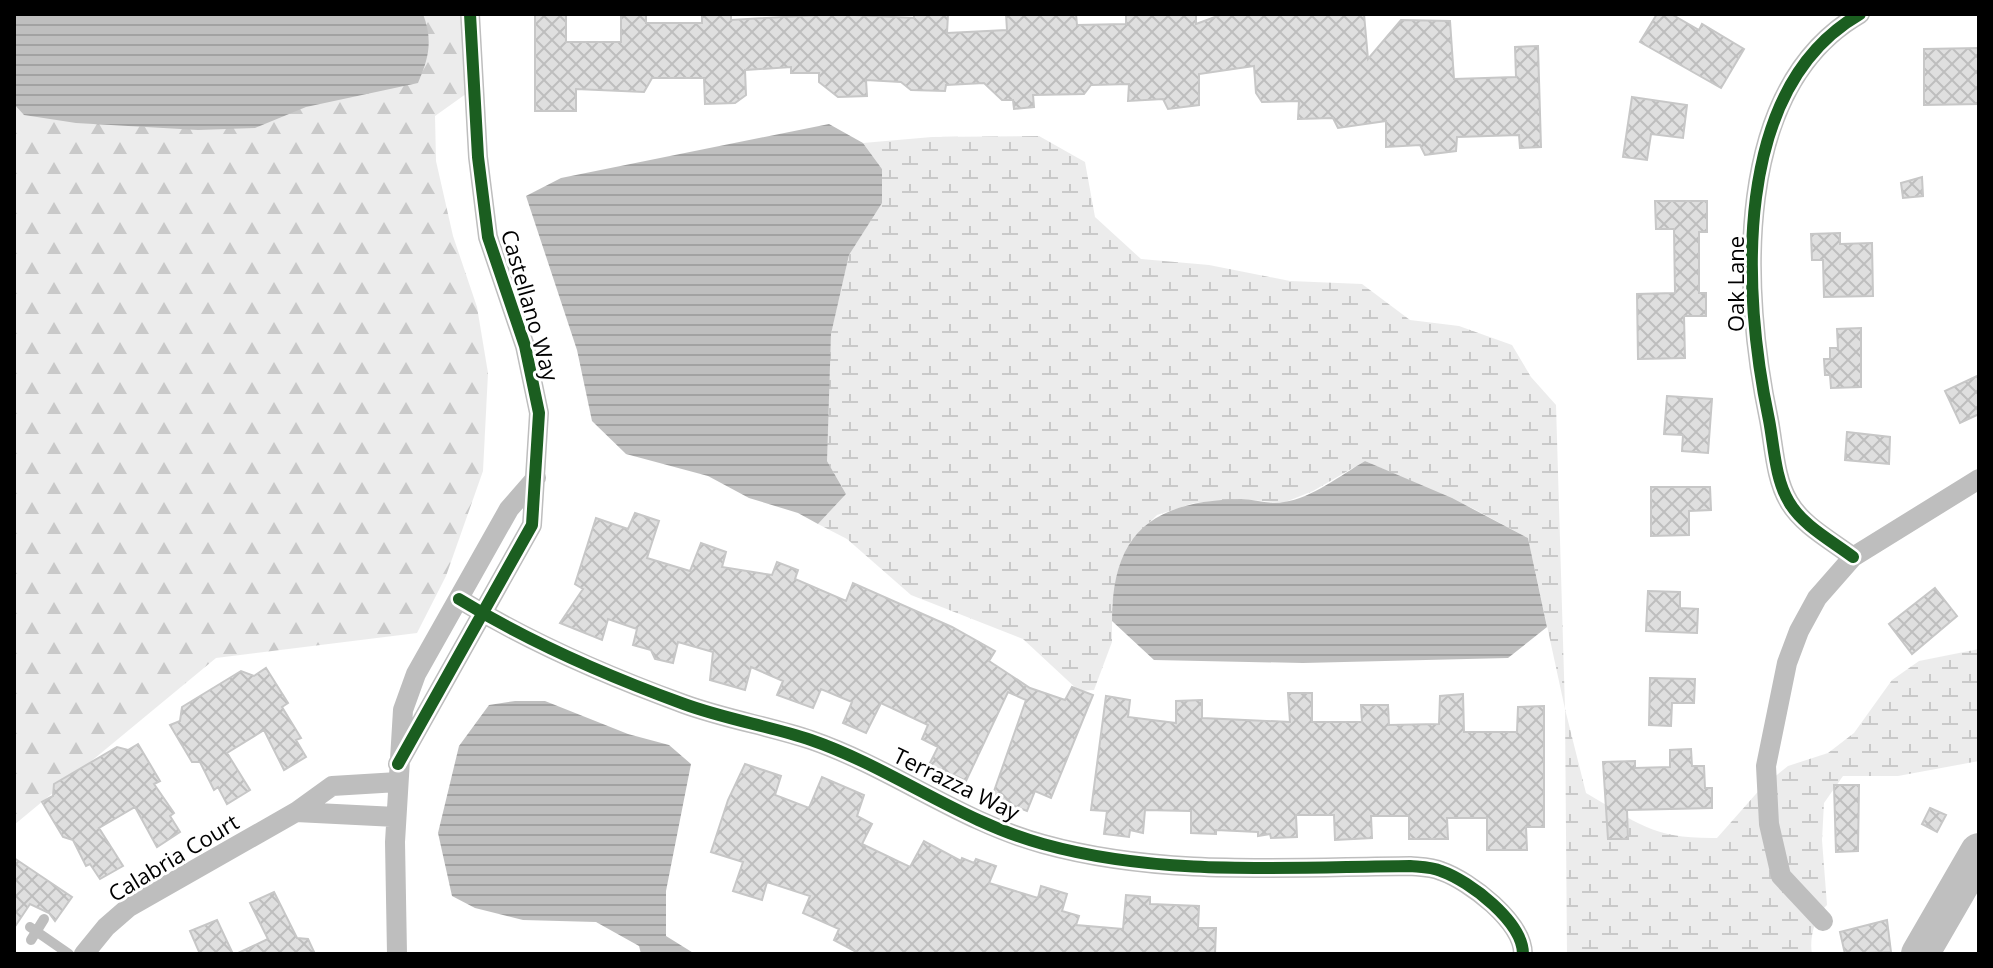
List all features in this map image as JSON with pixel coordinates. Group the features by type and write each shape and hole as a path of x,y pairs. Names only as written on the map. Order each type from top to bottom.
{"street":[{"name":"Castellano Way","path":"398,773 532,525 539,413 525,346 488,237 478,157 470,14"},
{"name":"Oak Lane","path":"1853,557 1802,519 1788,502 1780,481 1759,382 1754,294 1757,196 1769,130 1788,86 1833,20 1860,14"},
{"name":"Castellano Way","path":"397,954 396,817 403,710 416,674 509,509 536,478"},
{"path":"1823,921 1781,876 1769,824 1766,766 1787,663 1799,631 1817,598 1853,557 1979,479"},
{"name":"Terrazza Way","path":"459,599 592,668 686,705 763,724 852,754 972,818 1041,844 1135,862 1198,867 1410,866 1440,870 1502,912 1523,945 1523,954"},
{"name":"Calabria Court","path":"84,954 106,927 129,907 296,812 332,786 398,773"},
{"path":"296,812 396,817"}],"lane":[{"path":"44,919 32,933 69,954"}],"green space":[{"path":"14,14 465,14 477,86 435,116 436,161 453,236 477,307 488,373 483,471 446,576 417,633 216,658 14,825"},
{"path":"1039,136 1085,162 1095,217 1141,259 1209,265 1290,281 1362,284 1410,320 1459,326 1512,345 1531,377 1556,405 1565,709 1528,538 1474,509 1365,461 1313,491 1283,503 1242,499 1194,503 1157,515 1131,541 1112,604 1112,642 1094,690 1079,691 1023,639 911,595 847,539 818,524 846,494 827,461 827,382 831,333 849,255 882,202 882,169 863,143 932,137"},
{"path":"1979,649 1979,761 1898,776 1843,776 1824,803 1822,840 1827,905 1814,928 1812,954 1567,954 1565,709 1586,793 1648,828 1677,836 1717,838 1763,786 1788,766 1828,753 1854,733 1892,680 1919,661"}],"shaded area":[{"path":"18,14 423,14 428,32 428,49 418,83 306,107 255,128 198,130 76,123 24,115 14,104 14,18"},
{"path":"829,124 863,143 882,169 882,203 849,255 831,334 827,461 846,494 818,524 798,513 749,498 708,476 626,454 592,421 577,350 526,196 561,178"},
{"path":"1365,461 1452,498 1528,538 1547,627 1508,658 1303,663 1154,660 1112,621 1120,564 1130,543 1144,527 1162,515 1184,506 1210,501 1241,499 1279,503 1295,500"},
{"path":"545,701 628,734 669,745 691,764 666,891 666,936 695,954 641,954 639,946 596,922 523,920 475,908 452,896 438,833 459,746 489,705"}],"building":[{"path":"535,14 566,14 566,42 621,42 621,14 646,14 646,23 702,23 702,14 731,14 731,20 834,14 914,18 914,14 948,14 947,33 1007,30 1006,14 1076,14 1077,25 1126,24 1126,14 1196,14 1196,24 1223,14 1364,14 1368,59 1401,20 1450,21 1454,79 1516,77 1515,47 1538,46 1541,147 1520,148 1519,135 1457,137 1456,151 1425,155 1420,145 1386,147 1386,121 1338,128 1333,118 1298,119 1299,101 1262,102 1256,93 1254,66 1199,74 1199,105 1168,109 1163,99 1128,101 1129,84 1091,85 1084,94 1033,95 1034,107 1014,109 1013,100 1002,100 984,83 946,85 945,91 911,90 901,82 866,80 867,96 838,97 819,82 819,73 791,73 791,67 745,70 746,95 735,103 705,104 704,78 652,78 644,92 576,89 576,111 535,111"},
{"path":"1657,14 1671,14 1699,30 1702,24 1744,49 1721,88 1640,42"},
{"path":"1979,48 1979,104 1924,105 1924,49"},
{"path":"1632,97 1687,105 1683,138 1651,134 1647,160 1623,157"},
{"path":"1922,177 1923,196 1903,198 1901,183"},
{"path":"1655,201 1707,201 1707,232 1699,232 1699,293 1706,293 1706,316 1684,316 1685,358 1638,359 1637,294 1675,293 1674,229 1656,229"},
{"path":"1840,233 1840,244 1872,243 1873,296 1824,297 1823,260 1812,260 1811,234"},
{"path":"1861,328 1861,387 1831,388 1830,375 1825,375 1824,359 1830,359 1830,348 1838,348 1837,329"},
{"path":"1979,375 1979,414 1960,423 1945,391"},
{"path":"1667,396 1712,399 1708,453 1682,451 1683,435 1664,434"},
{"path":"1847,432 1890,437 1889,464 1845,460"},
{"path":"1651,487 1710,487 1711,510 1689,511 1689,535 1651,536"},
{"path":"635,513 659,521 647,558 690,571 701,543 726,552 722,567 772,575 777,562 798,570 795,579 846,601 853,583 952,627 995,651 989,661 1030,688 1065,700 1072,687 1093,695 1051,798 1035,791 1027,811 992,797 1026,700 1008,692 966,781 954,775 952,780 928,767 938,747 922,739 928,725 881,703 866,733 843,723 852,702 821,689 813,708 777,695 783,681 751,667 745,690 710,680 713,652 678,642 673,663 655,659 651,650 633,645 637,629 608,619 602,640 560,623 583,589 575,584 596,518 628,529"},
{"path":"1935,588 1957,616 1912,654 1889,624"},
{"path":"1648,591 1680,592 1680,608 1698,609 1697,633 1646,631"},
{"path":"266,668 288,703 282,707 301,738 296,740 306,757 284,770 264,730 227,753 250,790 227,804 218,787 214,790 200,762 192,762 170,725 180,721 182,707 241,671 254,676"},
{"path":"1650,678 1695,679 1694,703 1672,703 1671,726 1649,725"},
{"path":"1288,693 1312,693 1312,722 1362,722 1361,705 1388,705 1389,725 1439,724 1440,696 1463,694 1464,732 1517,732 1518,707 1544,706 1544,827 1526,827 1527,850 1487,850 1487,818 1447,818 1448,839 1409,839 1409,816 1371,816 1372,838 1335,840 1334,815 1296,815 1297,837 1271,838 1270,834 1258,836 1258,832 1216,830 1216,834 1191,833 1191,811 1145,810 1143,833 1130,830 1129,837 1104,834 1107,811 1091,810 1106,696 1130,700 1128,717 1176,723 1176,701 1202,700 1202,718 1290,722"},
{"path":"138,744 160,781 154,784 174,813 170,816 180,832 157,847 135,807 99,828 123,866 100,879 90,864 86,866 73,840 63,837 42,802 53,796 54,784 117,747 128,750"},
{"path":"1691,749 1692,766 1704,766 1705,788 1712,788 1712,808 1627,810 1628,839 1608,839 1603,762 1635,761 1635,768 1670,767 1670,750"},
{"path":"745,764 781,776 775,795 809,808 822,777 864,795 857,816 872,824 862,844 910,867 924,841 961,861 962,858 974,863 976,859 996,866 989,883 1038,898 1041,886 1067,894 1062,911 1079,916 1076,925 1123,929 1126,895 1150,897 1150,904 1199,906 1198,928 1216,928 1215,954 860,954 834,940 839,929 803,913 810,896 767,882 762,900 733,891 743,862 711,852 728,800"},
{"path":"1834,785 1859,785 1858,851 1836,852"},
{"path":"1930,808 1946,815 1937,832 1922,824"},
{"path":"14,858 72,897 55,921 49,913 30,904 14,928"},
{"path":"274,892 297,938 308,939 315,954 236,954 268,939 250,903"},
{"path":"217,920 233,954 200,954 190,931"},
{"path":"1887,920 1891,952 1845,954 1840,932"}],"waterway":[{"path":"1920,954 1979,852"}],"cycle path":[{"path":"398,764 532,525 539,413 525,346 488,237 478,157 470,14"},
{"path":"1853,557 1802,518 1784,493 1760,369 1752,255 1756,197 1767,141 1788,91 1818,47 1860,14"},
{"path":"459,599 513,630 597,670 700,709 811,740 870,765 955,809 1043,844 1133,862 1179,866 1410,866 1437,870 1453,876 1493,904 1514,929 1523,954"}]}
